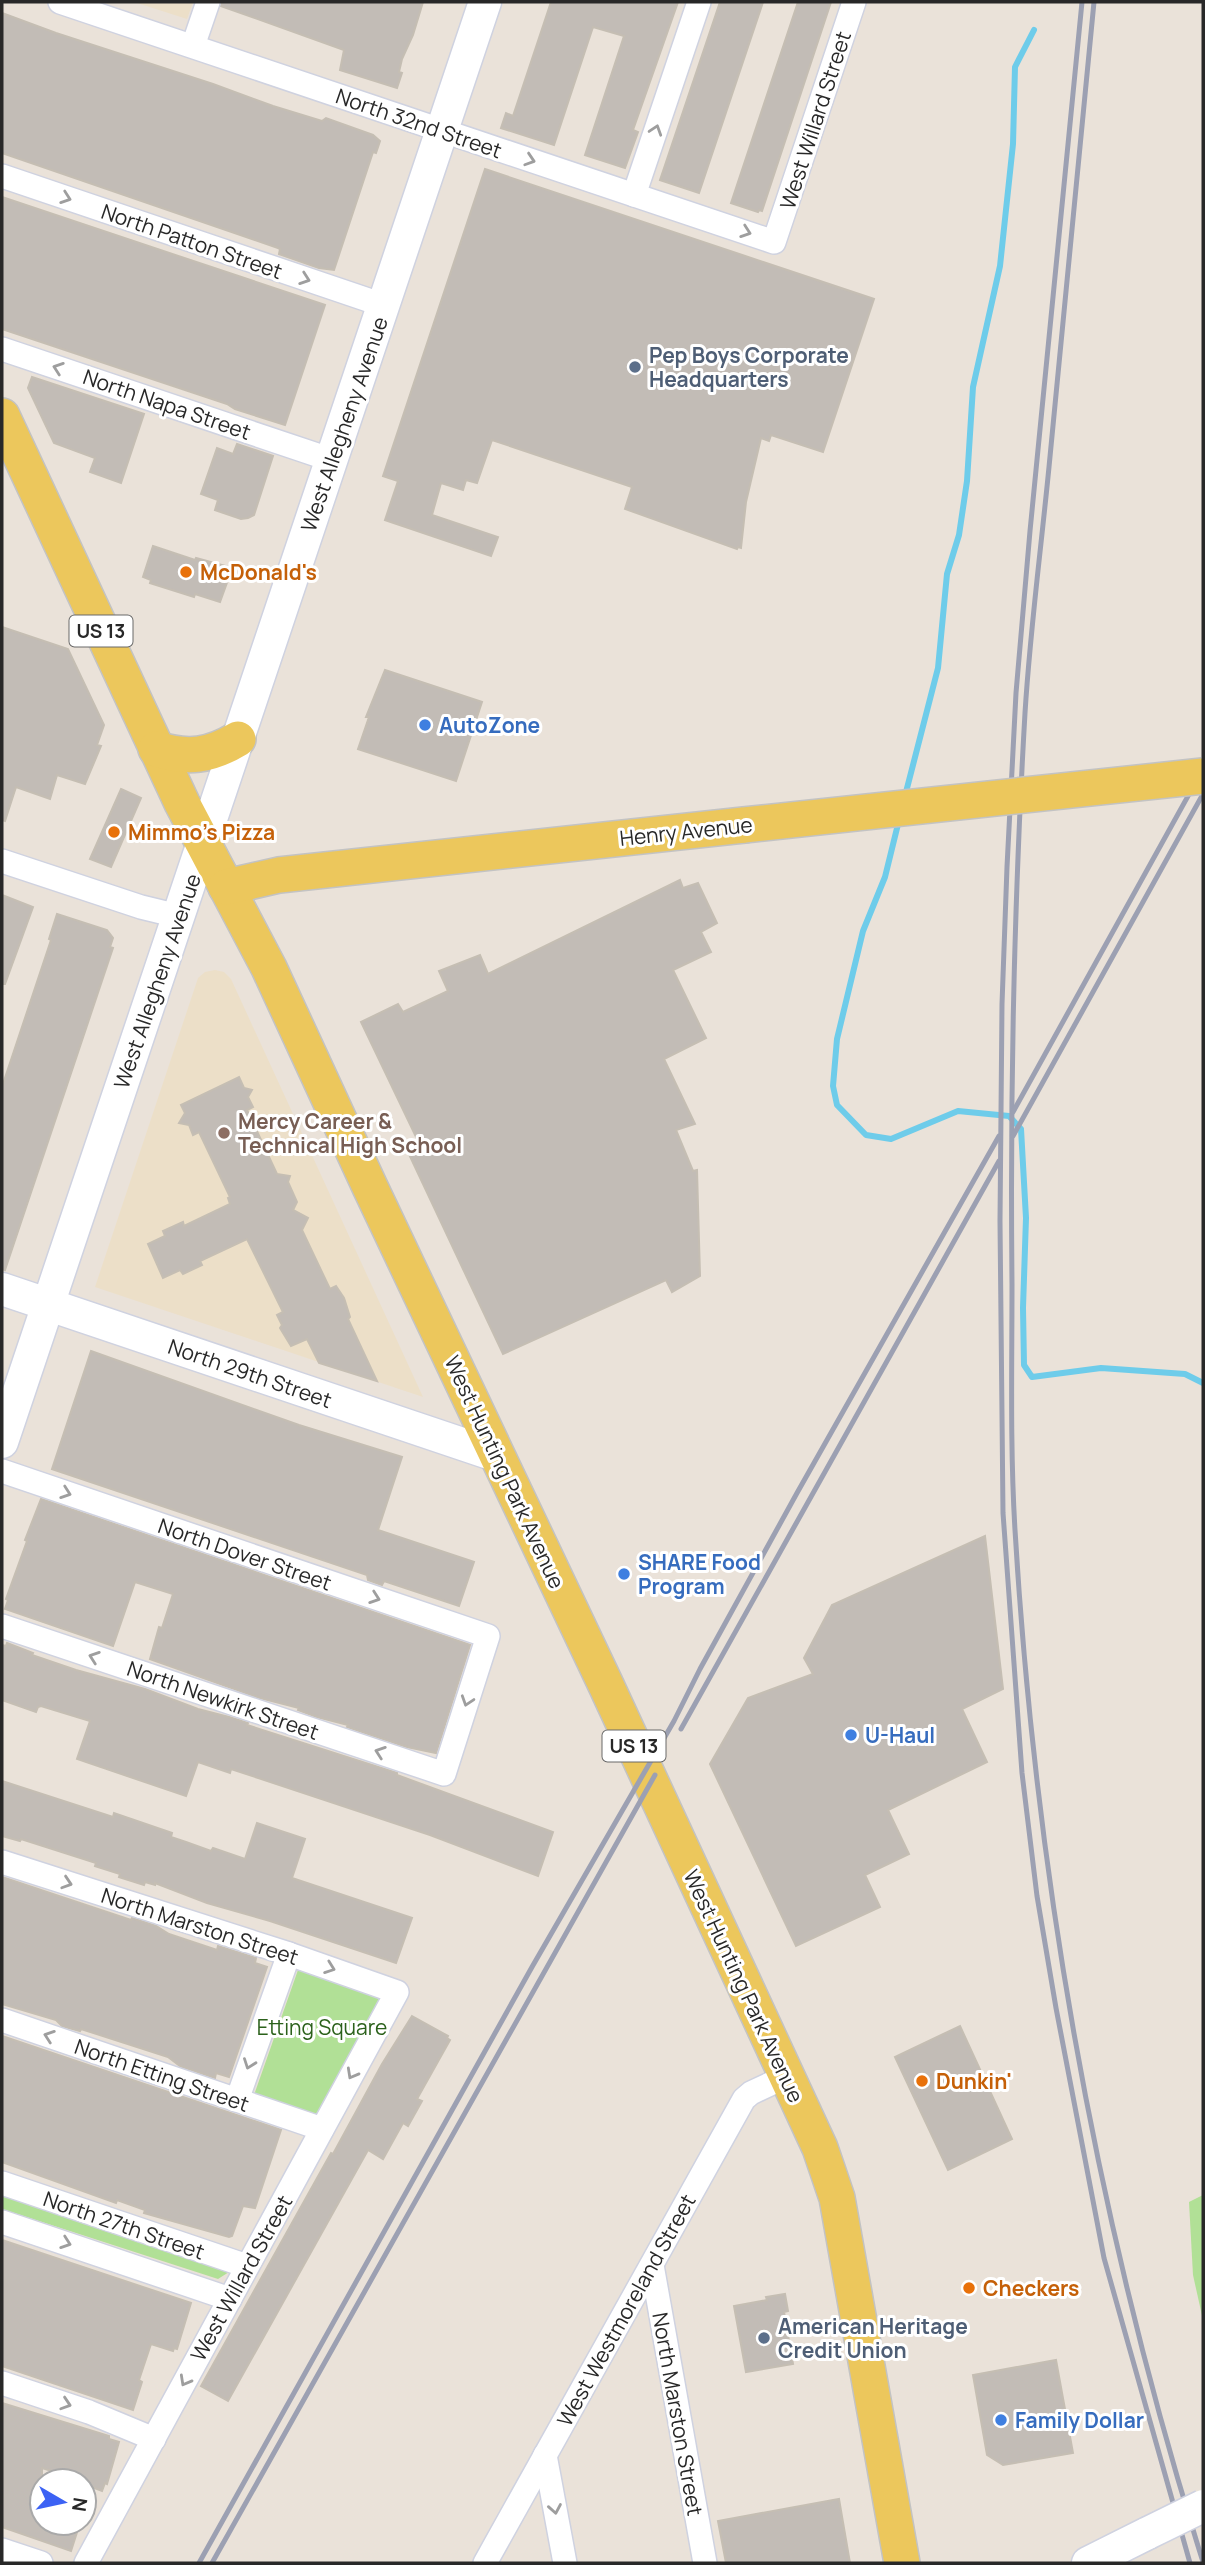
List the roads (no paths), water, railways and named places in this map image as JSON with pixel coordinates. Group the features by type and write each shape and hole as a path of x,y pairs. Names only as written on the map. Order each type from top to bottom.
{"main road":[{"name":"West Allegheny Avenue","path":"2,1443 485,2"},
{"name":"West Hunting Park Avenue","path":"2,416 156,749 269,968 820,2148 837,2198 902,2563"},
{"path":"156,749 174,754 201,755 222,749 238,739"},
{"name":"Henry Avenue","path":"178,916 226,887 279,875 1203,776"},
{"name":"North 29th Street","path":"2,1289 498,1456"},
{"path":"1088,2563 1203,2506"}],"street":[{"name":"North 32nd Street","path":"60,2 774,242 775,238"},
{"path":"193,46 208,2"},
{"path":"634,195 699,2"},
{"name":"West Willard Street","path":"775,238 854,2"},
{"name":"North Patton Street","path":"2,176 383,305"},
{"name":"North Napa Street","path":"2,349 332,460"},
{"path":"2,861 134,905 178,916"},
{"name":"North Dover Street","path":"2,1471 488,1636 444,1774"},
{"name":"North Newkirk Street","path":"2,1626 444,1774"},
{"name":"North Marston Street","path":"2,1862 289,1954 397,1992"},
{"path":"237,2100 289,1954"},
{"name":"West Willard Street","path":"86,2563 397,1992"},
{"name":"North Etting Street","path":"2,2020 322,2129"},
{"name":"West Westmoreland Street","path":"485,2563 744,2099 787,2076"},
{"name":"North 27th Street","path":"2,2183 247,2266"},
{"name":"North 27th Street","path":"2,2222 230,2299"},
{"name":"North Marston Street","path":"652,2264 705,2563"},
{"path":"2,2383 89,2412 153,2439"},
{"path":"545,2455 565,2563"},
{"path":"2,2550 41,2563"}],"waterway":[{"path":"905,796 938,668 947,574 959,535 967,481 973,387 1000,266 1013,144 1015,67 1034,30"},
{"path":"899,820 885,877 863,931 837,1039 833,1086 837,1105 866,1135 891,1139 958,1111 1009,1116 1021,1129 1026,1218 1024,1365 1032,1377 1101,1368 1185,1374 1203,1383"}],"railway":[{"path":"1082,2 1016,693 1002,1004 1000,1221 1003,1513 1022,1773 1037,1896 1056,2008 1104,2258 1190,2563"},
{"path":"1094,2 1025,713 1012,1069 1013,1499 1038,1792 1056,1923 1078,2052 1132,2309 1203,2562"},
{"path":"1013,1112 1203,769"},
{"path":"1013,1136 1203,794"},
{"path":"199,2563 532,1967 674,1721 797,1493 999,1136"},
{"path":"681,1729 999,1161"},
{"path":"212,2563 655,1775"}],"place":[{"name":"Pep Boys Corporate Headquarters","path":"635,367"},
{"name":"McDonald's","path":"186,572"},
{"name":"AutoZone","path":"425,725"},
{"name":"Mimmo's Pizza","path":"114,832"},
{"name":"Mercy Career & Technical High School","path":"224,1133"},
{"name":"SHARE Food Program","path":"624,1574"},
{"name":"U-Haul","path":"851,1735"},
{"name":"Dunkin'","path":"922,2081"},
{"name":"Checkers","path":"969,2288"},
{"name":"American Heritage Credit Union","path":"764,2338"},
{"name":"Family Dollar","path":"1001,2420"}],"park label":[{"name":"Etting Square","path":"322,2027"}]}
